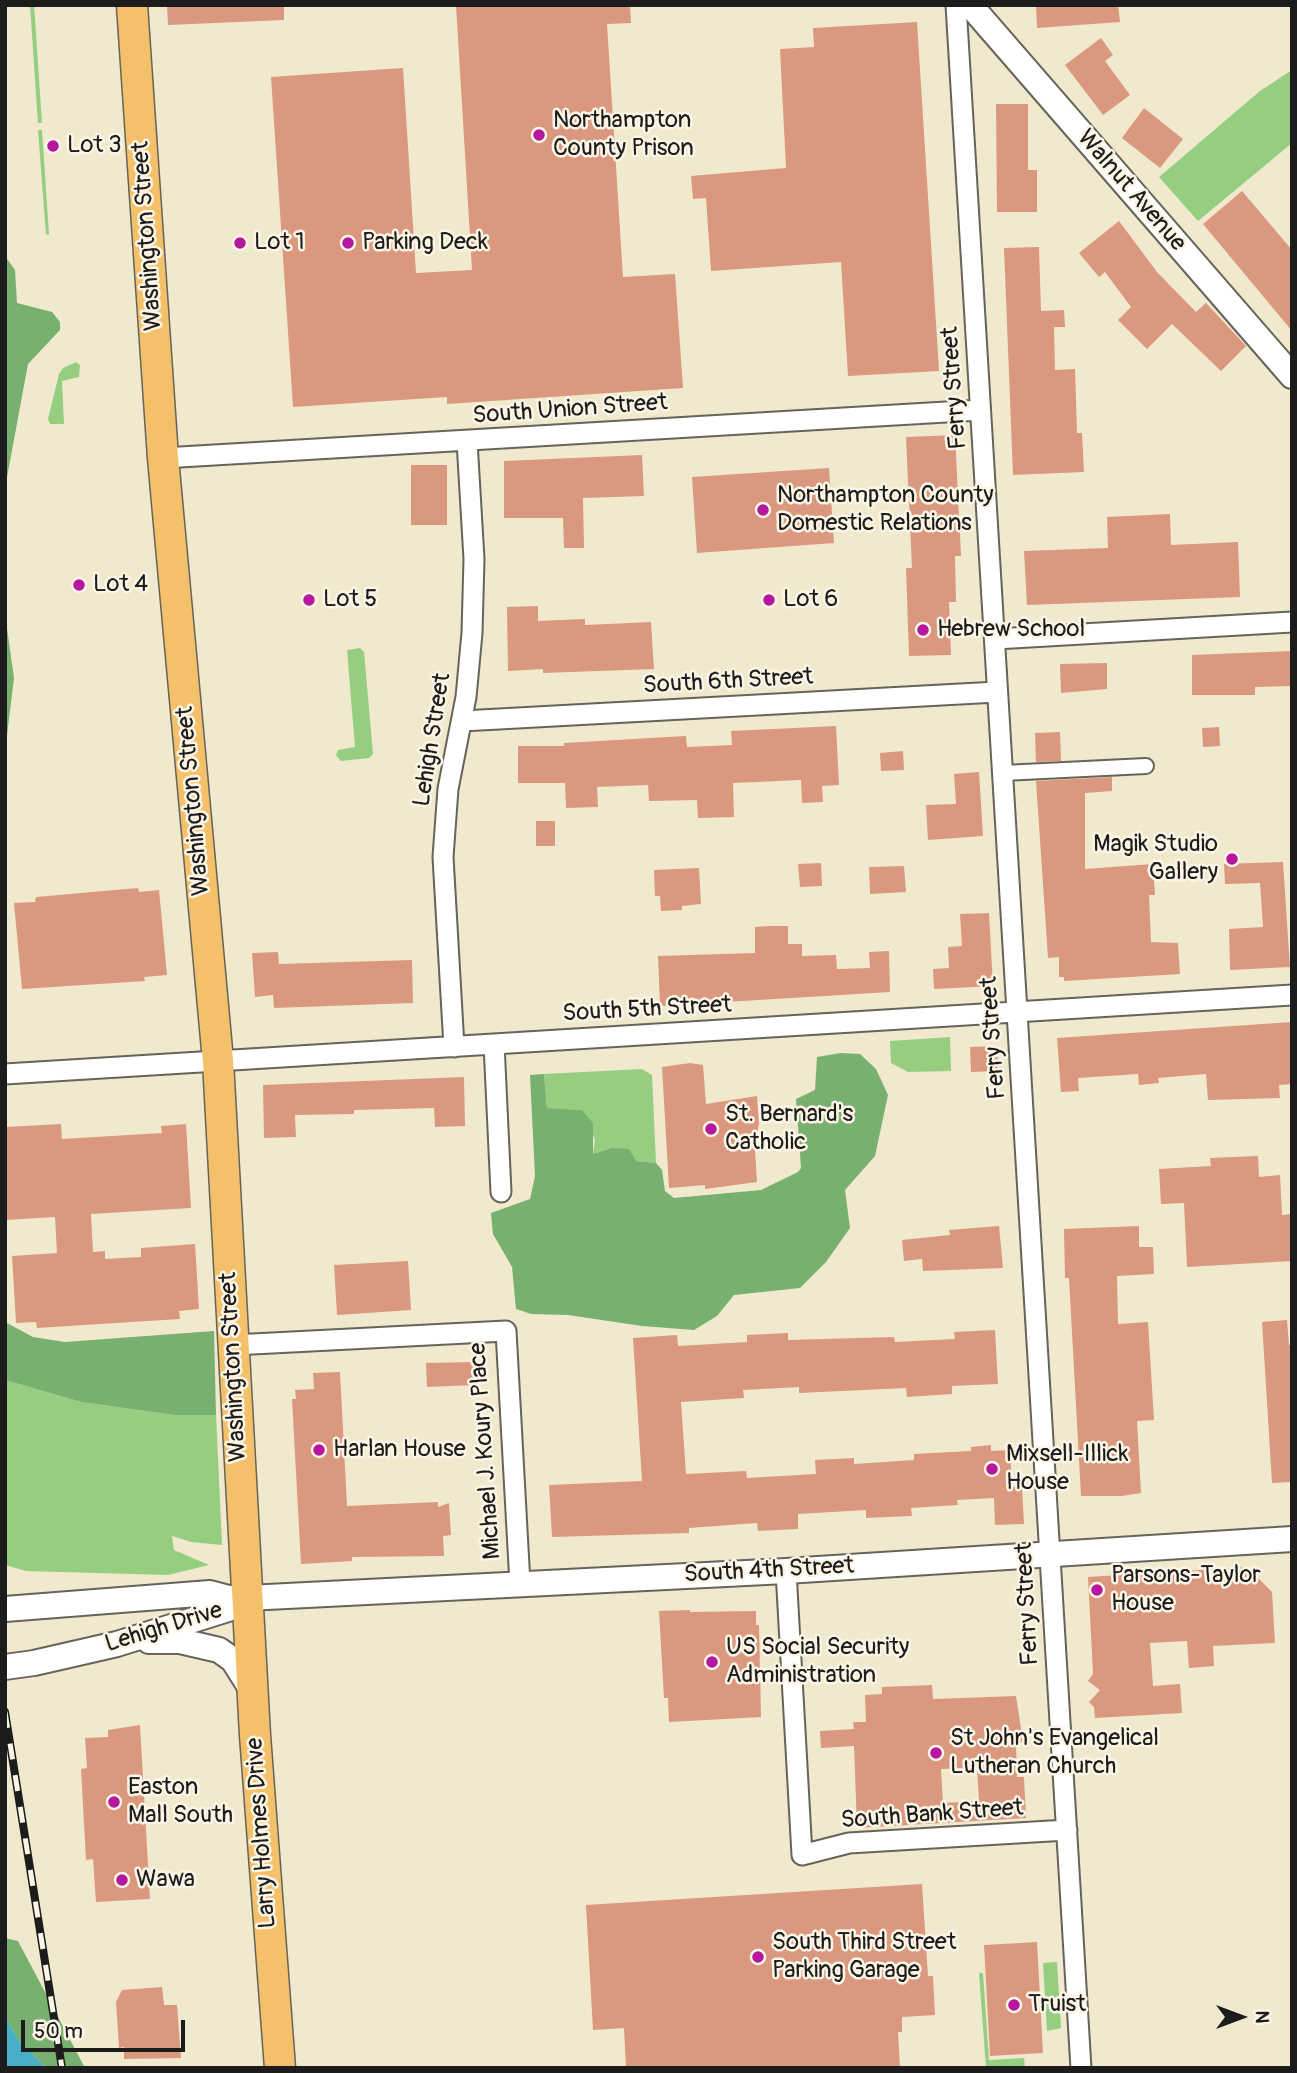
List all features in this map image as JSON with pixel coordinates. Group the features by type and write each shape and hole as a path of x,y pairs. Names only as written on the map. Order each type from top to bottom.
{"main road":[{"path":"120,5 135,50"},
{"name":"Washington Street","path":"132,5 163,458 218,1061 247,1598"},
{"name":"Larry Holmes Drive","path":"247,1598 280,2068"}],"street":[{"name":"Ferry Street","path":"956,5 1081,2068"},
{"name":"Walnut Avenue","path":"970,5 1292,376"},
{"name":"South Union Street","path":"163,458 980,410"},
{"name":"Lehigh Street","path":"454,1047 443,842 449,789 470,666 474,578 467,441"},
{"path":"995,639 1292,622"},
{"name":"South 6th Street","path":"462,721 998,692"},
{"path":"1003,773 1146,766"},
{"name":"South 5th Street","path":"5,1074 1292,995"},
{"path":"494,1044 501,1192"},
{"name":"Michael J. Koury Place","path":"233,1345 506,1331 520,1584"},
{"name":"South 4th Street","path":"247,1598 786,1571 1292,1539"},
{"name":"South Bank Street","path":"786,1571 802,1855 849,1843 1067,1830"},
{"name":"Lehigh Drive","path":"5,1609 211,1592 229,1598 247,1598"},
{"name":"Lehigh Drive","path":"5,1667 117,1644 228,1609 247,1598"},
{"path":"117,1644 164,1640 219,1650 233,1660 252,1691"}],"green space":[{"path":"30,5 34,5 42,123 38,123"},
{"path":"1292,70 1292,143 1198,221 1159,177 1260,91"},
{"path":"38,130 42,130 49,234 46,235"},
{"path":"5,256 15,270 17,303 52,312 60,322 60,330 28,364 5,488"},
{"path":"76,362 80,365 79,377 62,381 64,424 50,424 48,419 59,374 63,368"},
{"path":"5,614 14,678 5,752"},
{"path":"360,648 364,652 373,754 369,758 341,761 336,755 338,750 355,747 347,650"},
{"path":"950,1037 951,1071 908,1072 891,1063 890,1041"},
{"path":"841,1053 860,1054 876,1069 888,1095 875,1156 845,1190 850,1228 826,1262 800,1288 734,1295 717,1316 694,1330 642,1326 568,1315 531,1314 516,1309 512,1267 493,1234 491,1213 530,1199 535,1176 530,1075 544,1074 547,1108 582,1110 593,1123 593,1154 611,1148 629,1149 636,1161 656,1163 662,1170 665,1191 674,1198 761,1190 798,1172 801,1168 796,1099 815,1090 817,1057"},
{"path":"642,1069 652,1075 656,1163 635,1161 611,1148 593,1154 595,1140 582,1110 547,1108 544,1074"},
{"path":"5,1322 33,1337 65,1342 214,1331 216,1415 174,1415 81,1402 5,1380"},
{"path":"5,1380 81,1402 174,1415 216,1415 222,1545 191,1542 172,1536 174,1550 209,1565 168,1575 26,1571 5,1565"},
{"path":"5,1938 18,1941 85,2068 46,2068 17,2038 5,2016"},
{"path":"1057,1962 1061,2028 1047,2031 1043,1963"},
{"path":"979,1973 983,1973 989,2060 1024,2058 1025,2068 986,2068"}],"water":[{"path":"5,2016 17,2038 46,2068 5,2068"}],"building":[{"path":"167,5 284,5 284,20 168,25"},
{"path":"456,5 630,5 631,23 607,24 623,277 675,274 683,388 447,404 447,397 293,407 271,77 403,68 416,273 472,270"},
{"path":"1036,5 1118,5 1120,22 1037,28"},
{"path":"917,22 939,371 848,376 841,262 711,271 706,198 693,199 691,176 786,168 780,49 814,47 813,28"},
{"path":"1101,38 1113,55 1105,61 1130,95 1103,115 1065,65"},
{"path":"996,104 1028,104 1028,170 1037,170 1037,212 997,212"},
{"path":"1144,108 1183,139 1160,168 1122,138"},
{"path":"1242,191 1292,250 1292,331 1203,224"},
{"path":"1119,221 1157,272 1196,312 1206,303 1246,346 1221,371 1172,324 1147,349 1118,320 1131,307 1105,272 1099,277 1079,253"},
{"path":"1039,247 1041,311 1064,310 1065,327 1054,327 1055,370 1075,369 1077,433 1082,433 1084,472 1013,475 1004,248"},
{"path":"955,435 961,556 955,556 956,602 949,602 951,655 909,656 906,568 912,568 906,437"},
{"path":"642,455 644,496 583,498 584,548 564,548 563,518 504,518 504,461"},
{"path":"411,465 447,465 447,525 411,525"},
{"name":"Northampton County Domestic Relations","path":"829,468 834,543 697,553 692,477"},
{"path":"1170,514 1171,545 1238,542 1240,597 1027,605 1024,551 1108,548 1107,517"},
{"path":"538,606 538,621 585,619 585,625 651,622 654,669 543,673 543,669 508,671 507,607"},
{"path":"1292,651 1292,686 1255,687 1255,695 1192,695 1192,655"},
{"path":"1107,663 1107,689 1061,693 1060,664"},
{"path":"836,726 839,785 822,786 823,802 802,803 801,780 733,783 734,817 698,818 697,800 649,801 648,785 597,787 598,807 566,808 565,783 518,783 518,746 564,746 564,743 686,736 687,747 732,745 731,731"},
{"path":"1219,727 1220,746 1203,747 1202,728"},
{"path":"1060,732 1061,761 1036,762 1035,733"},
{"path":"903,751 904,770 881,771 880,753"},
{"path":"979,772 983,836 928,840 926,805 956,804 954,774"},
{"path":"1112,777 1112,791 1085,793 1085,869 1153,864 1155,895 1149,895 1151,942 1178,943 1180,974 1064,981 1064,977 1059,977 1059,957 1048,958 1036,781"},
{"path":"536,821 555,821 555,846 536,846"},
{"path":"1283,862 1290,967 1230,970 1229,929 1263,927 1260,883 1225,884 1224,864"},
{"path":"821,863 822,886 800,887 798,864"},
{"path":"904,866 906,892 870,894 869,867"},
{"path":"699,868 701,904 682,906 682,910 661,911 660,896 655,896 654,870"},
{"path":"138,888 139,892 159,890 167,975 144,977 145,981 22,989 14,903 35,902 36,897"},
{"path":"989,913 993,986 934,989 933,969 949,968 948,947 962,946 960,914"},
{"path":"788,926 788,944 802,944 802,956 836,955 837,969 870,968 869,952 889,951 890,992 660,1006 658,956 755,953 755,927"},
{"path":"278,952 279,964 412,960 413,1003 274,1008 273,995 255,997 252,953"},
{"path":"1292,1022 1292,1084 1279,1085 1280,1098 1208,1100 1206,1074 1158,1078 1159,1083 1139,1085 1138,1074 1078,1078 1079,1091 1061,1092 1057,1038"},
{"path":"997,1046 998,1071 971,1072 970,1047"},
{"name":"St. Bernard's Catholic","path":"690,1063 703,1065 706,1104 757,1096 759,1124 757,1133 754,1134 757,1182 705,1189 705,1185 669,1188 662,1067"},
{"path":"464,1077 465,1126 435,1127 434,1108 354,1110 354,1114 295,1115 296,1137 264,1138 263,1085"},
{"path":"61,1124 62,1139 162,1133 161,1126 186,1124 191,1208 91,1214 93,1252 105,1251 105,1259 141,1257 141,1248 195,1244 199,1309 179,1311 180,1319 37,1328 36,1322 16,1323 12,1256 57,1253 55,1217 5,1220 5,1127"},
{"path":"1258,1156 1259,1177 1280,1175 1282,1215 1292,1214 1292,1261 1187,1267 1184,1203 1161,1204 1159,1169 1211,1166 1210,1158"},
{"path":"999,1226 1003,1268 923,1271 922,1259 904,1261 902,1240 950,1235 949,1230"},
{"path":"1139,1226 1139,1247 1153,1247 1154,1274 1117,1276 1118,1324 1148,1322 1154,1420 1137,1421 1141,1493 1081,1496 1069,1278 1065,1278 1064,1229"},
{"path":"408,1261 411,1310 337,1315 334,1265"},
{"path":"1287,1320 1289,1345 1292,1345 1292,1482 1272,1483 1262,1322"},
{"path":"995,1330 998,1384 952,1386 952,1394 907,1397 906,1388 799,1393 799,1387 743,1390 744,1398 681,1402 686,1474 746,1471 747,1478 816,1474 815,1460 854,1458 854,1464 914,1460 914,1454 971,1451 971,1447 991,1445 991,1451 1010,1450 1012,1487 1022,1487 1024,1524 995,1525 994,1498 957,1500 958,1505 911,1508 912,1516 866,1518 866,1510 798,1514 798,1529 758,1531 757,1523 689,1528 689,1533 552,1537 549,1485 642,1481 633,1338 677,1335 678,1346 747,1342 747,1335 788,1333 788,1340 894,1337 895,1342 955,1339 954,1332"},
{"path":"474,1362 475,1385 427,1387 426,1363"},
{"name":"Harlan House","path":"340,1372 347,1506 438,1502 438,1507 449,1503 451,1535 443,1536 444,1556 352,1557 352,1561 301,1564 292,1399 296,1399 295,1390 314,1389 313,1373"},
{"path":"1247,1567 1272,1592 1275,1643 1213,1646 1214,1666 1189,1668 1187,1641 1150,1643 1153,1686 1180,1684 1182,1713 1095,1718 1094,1707 1089,1702 1100,1690 1088,1681 1093,1674 1088,1577"},
{"name":"US Social Security Administration","path":"659,1611 756,1611 756,1625 759,1625 761,1717 669,1722 668,1698 664,1698"},
{"name":"St John's Evangelical Lutheran Church","path":"932,1685 933,1699 1016,1696 1023,1742 1016,1743 1017,1777 1024,1777 1026,1818 857,1828 854,1746 821,1748 820,1731 854,1729 853,1722 866,1722 865,1695 882,1694 882,1687","holes":["977,1768 979,1801 943,1803 941,1769"]},
{"name":"Easton Mall South","path":"140,1725 150,1899 96,1902 93,1859 86,1860 81,1769 87,1768 85,1738 108,1737 108,1730"},
{"name":"South Third Street Parking Garage","path":"922,1884 928,1976 933,1976 935,2015 902,2017 902,2032 898,2032 900,2068 626,2068 624,2028 593,2030 586,1905"},
{"name":"Truist","path":"1037,1942 1043,2053 990,2056 984,1945"},
{"path":"162,1987 164,2005 177,2005 181,2058 124,2059 124,2047 119,2048 116,2002 122,1990"}],"railway":[{"path":"5,1712 62,2068"}],"place":[{"name":"Northampton County Prison","path":"539,135"},
{"name":"Lot 3","path":"53,146"},
{"name":"Lot 1","path":"240,243"},
{"name":"Parking Deck","path":"348,243"},
{"name":"Northampton County Domestic Relations","path":"763,510"},
{"name":"Lot 4","path":"79,585"},
{"name":"Lot 5","path":"309,600"},
{"name":"Lot 6","path":"769,600"},
{"name":"Hebrew School","path":"923,630"},
{"name":"Magik Studio Gallery","path":"1232,859"},
{"name":"St. Bernard's Catholic","path":"711,1129"},
{"name":"Harlan House","path":"319,1450"},
{"name":"Mixsell-Illick House","path":"992,1469"},
{"name":"Parsons-Taylor House","path":"1097,1590"},
{"name":"US Social Security Administration","path":"712,1662"},
{"name":"St John's Evangelical Lutheran Church","path":"936,1753"},
{"name":"Easton Mall South","path":"114,1802"},
{"name":"Wawa","path":"122,1880"},
{"name":"South Third Street Parking Garage","path":"758,1957"},
{"name":"Truist","path":"1014,2005"}]}
